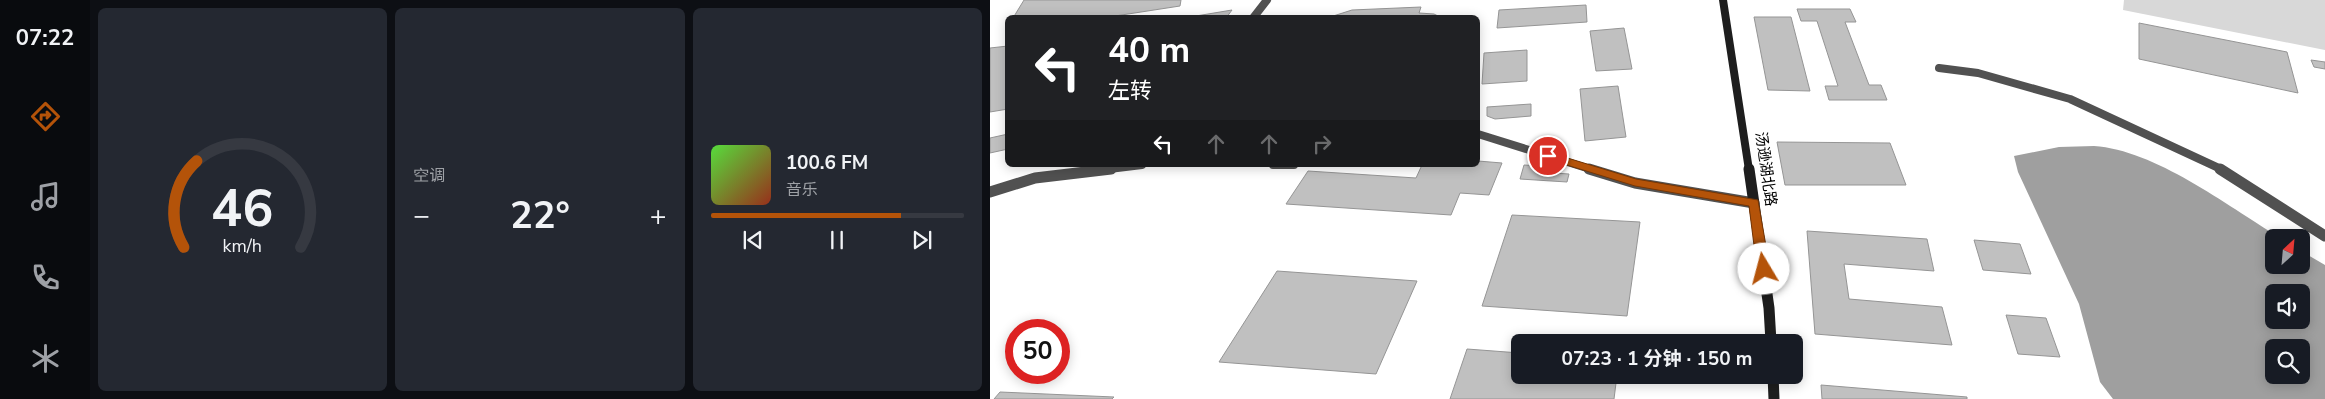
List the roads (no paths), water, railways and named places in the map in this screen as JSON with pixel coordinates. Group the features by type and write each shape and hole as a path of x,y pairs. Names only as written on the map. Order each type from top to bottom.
{"main road":[{"name":"汤逊湖北路","path":"1722,0 1754,203 1769,308 1771,334"},
{"path":"1773,384 1774,399"}],"street":[{"path":"1255,15 1267,0"},
{"path":"1939,68 1978,73 2070,99 2225,171 2325,236"},
{"path":"1480,135 1635,183 1754,203"},
{"path":"990,192 1035,178 1124,167"}]}
